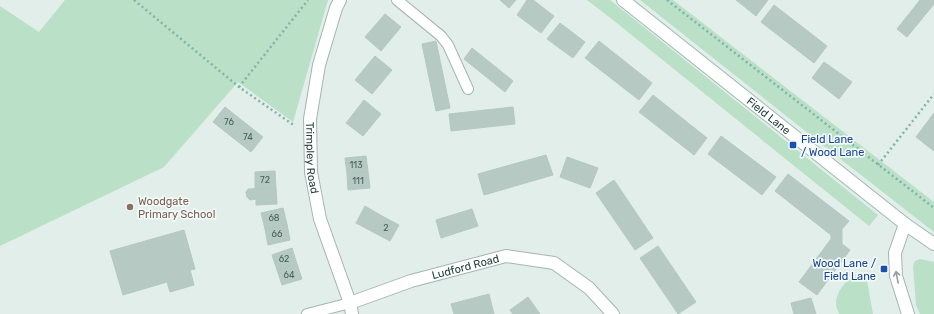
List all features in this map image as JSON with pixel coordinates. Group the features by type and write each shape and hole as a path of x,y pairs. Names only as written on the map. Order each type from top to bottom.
{"street":[{"name":"Trimpley Road","path":"340,0 336,8 319,65 310,119 311,172 320,219 351,309"},
{"name":"Field Lane","path":"623,0 905,224 934,244"},
{"path":"905,224 895,253 896,276 908,314"},
{"name":"Ludford Road","path":"351,309 411,281 506,256 554,264 589,288 613,314"}],"lane":[{"path":"397,0 441,36 448,45 468,89"},
{"path":"307,314 351,309"}],"path":[{"path":"134,0 239,87 310,136"},
{"path":"239,87 308,0"},
{"path":"667,0 934,208"},
{"path":"878,165 934,94"}],"green space":[{"path":"65,0 328,0 293,122 238,82 164,167 0,246 0,6 39,32"},
{"path":"587,0 610,0 878,215 869,226"},
{"path":"640,0 673,0 934,202 934,232 843,161"},
{"path":"920,259 934,262 934,314 920,314 916,305 913,266 915,261"},
{"path":"862,273 866,275 873,314 839,314 836,304 838,294 848,280"}],"building":[{"path":"500,0 516,0 509,8"},
{"path":"527,0 533,0 554,16 541,33 517,15"},
{"path":"736,0 768,0 756,16"},
{"path":"920,0 934,0 934,4 907,37 897,29"},
{"path":"774,5 827,46 814,63 761,22"},
{"path":"385,14 401,27 381,51 365,37"},
{"path":"560,23 585,42 573,58 547,39"},
{"path":"436,41 450,108 436,111 422,44"},
{"path":"599,41 652,83 639,100 585,58"},
{"path":"472,48 513,81 505,92 464,59"},
{"path":"375,56 392,70 372,94 355,80"},
{"path":"824,62 852,82 839,99 812,78"},
{"path":"653,95 707,138 694,155 639,112"},
{"path":"364,100 381,114 363,136 346,123"},
{"path":"225,107 244,122 232,137 213,122"},
{"path":"513,107 515,124 451,131 449,114"},
{"path":"934,113 934,151 916,137"},
{"path":"244,122 263,137 251,152 232,137"},
{"path":"721,136 776,177 762,195 708,154"},
{"path":"546,155 553,175 484,195 478,174"},
{"path":"366,156 368,171 347,174 345,158"},
{"path":"567,157 598,168 590,188 560,177"},
{"path":"275,171 276,188 255,189 255,172"},
{"path":"368,171 370,188 348,190 347,174"},
{"path":"788,174 849,221 842,229 842,244 850,250 817,295 799,282 831,239 831,235 775,191"},
{"path":"614,180 653,238 635,250 596,193"},
{"path":"276,188 277,204 256,205 256,199 250,200 247,197 246,192 248,189"},
{"path":"365,206 382,216 373,232 356,223"},
{"path":"283,208 287,224 265,229 261,213"},
{"path":"472,209 478,226 441,238 436,220"},
{"path":"382,216 399,225 390,241 373,232"},
{"path":"287,224 290,240 268,245 265,229"},
{"path":"184,230 195,269 190,270 194,285 170,292 167,282 123,295 110,251"},
{"path":"658,246 696,302 678,314 640,258"},
{"path":"292,248 297,264 277,270 272,255"},
{"path":"297,264 302,279 282,285 277,270"},
{"path":"489,294 494,314 454,314 451,304"},
{"path":"528,297 540,314 513,314 510,310"},
{"path":"811,298 816,314 794,314 791,303"}],"place":[{"name":"Field Lane / Wood Lane","path":"793,145"},
{"name":"Woodgate Primary School","path":"130,207"},
{"name":"Wood Lane / Field Lane","path":"884,269"}]}
